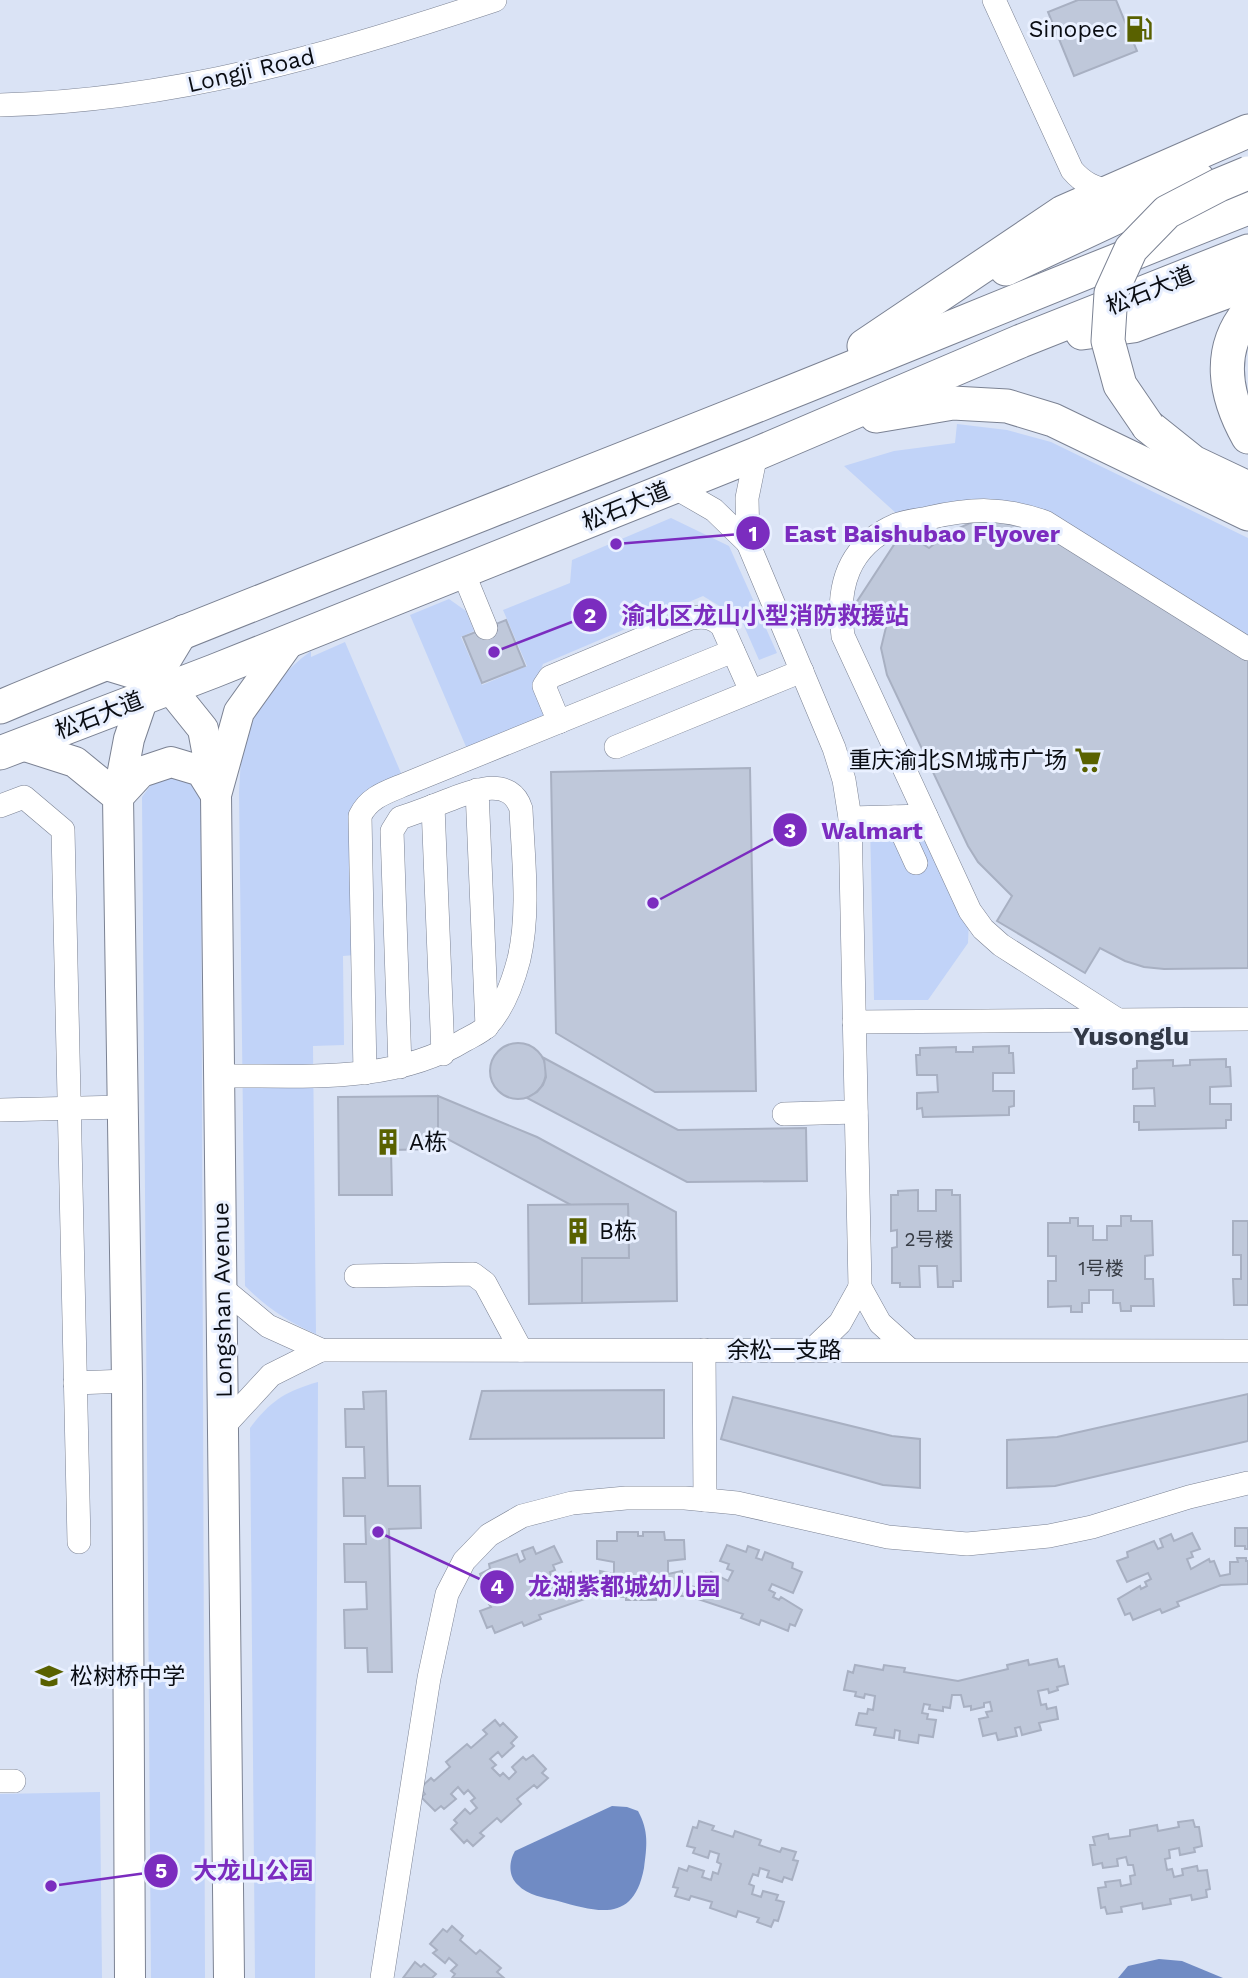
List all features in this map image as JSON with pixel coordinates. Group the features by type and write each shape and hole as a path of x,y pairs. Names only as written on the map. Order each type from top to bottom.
{"highway":[{"path":"791,392 1063,212 1248,131"},
{"path":"879,336 993,275 1248,156"},
{"path":"1248,173 1219,184 1167,212 1131,249 1111,292 1108,341 1120,385 1148,426 1193,462 1248,488"},
{"name":"松石大道","path":"0,707 184,630 791,392 1248,208"},
{"name":"松石大道","path":"11,749 155,688 289,642 463,572 756,454 1021,341 1248,251"},
{"path":"1021,341 1133,327 1248,284"},
{"path":"1248,312 1236,327 1227,353 1228,384 1235,413 1248,437"},
{"path":"806,432 895,412 953,404 1007,407 1053,420 1248,514"}],"main road":[{"path":"130,1978 127,1381 118,797 129,739 184,630"},
{"name":"Longshan Avenue","path":"229,1978 216,795 239,712 289,642"},
{"path":"103,664 155,688 203,729 216,795"},
{"path":"11,749 75,762 118,797"},
{"path":"118,797 141,772 171,762 201,771 216,795"}],"street":[{"name":"Longji Road","path":"0,105 145,93 276,67 495,0"},
{"path":"994,0 1072,170 1087,184 1112,192"},
{"path":"1063,212 1072,193 1072,170"},
{"path":"756,454 747,498 748,543 841,769 850,818 860,1287 880,1322 911,1350"},
{"path":"674,487 714,510 748,543"},
{"path":"1118,1020 1002,945 983,929 970,911 843,636 841,590 852,561 872,539 898,524 952,512 987,509 1017,512 1045,522 1248,649"},
{"path":"463,572 486,628"},
{"path":"559,722 544,686 550,677 678,623 705,616 722,626 751,691"},
{"path":"365,1073 360,816 365,806 376,797 406,784 733,651"},
{"path":"616,747 802,671"},
{"path":"219,1076 365,1073 400,1067 443,1054 487,1027 507,996 519,958 524,923 521,809 514,795 505,790 477,790 400,818 391,831 400,1067"},
{"path":"477,790 487,1027"},
{"path":"0,806 24,797 63,830 79,1542"},
{"path":"433,806 443,1054"},
{"path":"895,817 916,863"},
{"path":"850,818 926,817"},
{"path":"854,1022 1248,1018"},
{"path":"0,1110 123,1107"},
{"path":"784,1114 856,1112"},
{"path":"356,1276 473,1274 485,1283 521,1350"},
{"path":"222,1287 268,1326 321,1350"},
{"path":"812,1350 840,1323 860,1287"},
{"path":"224,1426 271,1375 321,1350"},
{"name":"余松一支路","path":"321,1350 1248,1351"},
{"path":"704,1350 705,1500"},
{"path":"75,1383 127,1381"},
{"path":"382,1978 438,1632 447,1594 464,1562 489,1535 522,1516 572,1503 626,1497 705,1500 737,1503 888,1537 967,1544 1049,1536 1092,1527 1189,1497 1248,1483"}],"shaded area":[{"path":"957,424 1007,430 1051,442 1248,538 1248,639 1022,504 984,498 950,502 897,514 844,466 894,451 955,443"},
{"path":"671,518 729,546 777,653 759,660 741,619 703,596 543,664 536,683 550,716 467,749 410,615 449,599 466,611 474,631 461,637 482,685 527,666 503,610 570,583 572,560"},
{"path":"345,642 401,773 367,791 353,809 355,955 343,956 344,1045 313,1046 316,1334 278,1314 245,1286 239,792 241,759 246,738 259,709 276,683 311,651 311,657"},
{"path":"156,778 186,778 201,798 205,1978 151,1978 142,797"},
{"path":"920,822 969,920 968,943 928,1000 874,1000 870,824 885,824 909,872 925,865 904,823"},
{"path":"318,1382 315,1978 255,1978 250,1428 280,1398"},
{"path":"100,1792 102,1978 0,1978 0,1794"},
{"path":"612,1806 638,1811 646,1832 644,1868 639,1885 632,1898 623,1905 601,1910 542,1897 522,1888 512,1877 510,1868 515,1851"},
{"path":"1159,1959 1182,1961 1223,1978 1118,1978 1128,1966"}],"building":[{"path":"1078,0 1116,0 1137,51 1074,76 1048,12"},
{"name":"重庆渝北SM城市广场","path":"979,519 1034,525 1248,657 1248,968 1144,967 1100,948 1085,973 997,921 1012,896 978,862 968,846 887,675 881,648 887,623 856,603 903,531 929,548 950,532"},
{"path":"506,620 525,666 482,683 463,637"},
{"path":"750,768 756,1091 655,1092 556,1033 551,772"},
{"path":"512,1043 524,1043 538,1051 546,1065 544,1082 538,1091 524,1099 512,1099 495,1087 490,1077 490,1065 502,1048"},
{"path":"1009,1046 1009,1053 1013,1053 1014,1073 993,1073 993,1091 1014,1091 1014,1106 1009,1107 1009,1115 923,1117 922,1108 917,1109 917,1093 938,1092 937,1075 917,1075 916,1055 920,1055 920,1048 956,1047 956,1052 973,1052 973,1047"},
{"path":"544,1058 678,1130 806,1128 807,1181 687,1182 527,1098 543,1085 546,1077"},
{"path":"1226,1059 1226,1067 1230,1067 1231,1086 1210,1087 1210,1104 1231,1104 1231,1120 1226,1120 1226,1128 1139,1130 1139,1122 1134,1122 1134,1106 1155,1106 1154,1088 1133,1089 1133,1069 1137,1068 1137,1061 1173,1060 1173,1066 1190,1065 1190,1060"},
{"name":"A栋","path":"438,1096 438,1149 391,1150 392,1195 339,1195 338,1097"},
{"path":"438,1096 537,1137 676,1212 677,1301 582,1303 582,1258 629,1258 628,1204 571,1205 438,1134"},
{"path":"918,1190 918,1211 936,1211 936,1190 952,1190 952,1195 960,1195 961,1281 953,1281 953,1287 938,1287 937,1266 919,1266 920,1287 900,1287 900,1283 892,1283 892,1248 897,1247 897,1230 891,1231 891,1195 898,1195 898,1191"},
{"name":"B栋","path":"628,1204 629,1258 582,1258 582,1303 529,1304 528,1205"},
{"path":"1121,1216 1131,1216 1131,1221 1152,1221 1153,1255 1145,1256 1145,1279 1153,1279 1154,1306 1131,1306 1131,1311 1121,1311 1120,1303 1113,1303 1113,1290 1089,1290 1089,1303 1082,1303 1082,1312 1071,1312 1071,1306 1048,1307 1048,1281 1056,1281 1056,1256 1048,1256 1048,1223 1070,1223 1070,1218 1078,1218 1078,1226 1093,1226 1093,1240 1107,1240 1107,1226 1121,1226"},
{"path":"1233,1221 1248,1221 1248,1305 1234,1305 1233,1279 1241,1279 1241,1255 1233,1255"},
{"path":"664,1390 664,1438 470,1439 482,1391"},
{"path":"386,1391 388,1486 420,1486 421,1528 389,1529 392,1672 368,1672 367,1648 345,1648 344,1610 367,1609 366,1582 345,1582 344,1544 366,1544 365,1516 344,1516 343,1478 365,1478 364,1447 346,1447 345,1409 364,1409 363,1392"},
{"path":"1248,1394 1248,1441 1055,1486 1007,1488 1007,1440 1057,1437"},
{"path":"733,1397 892,1436 920,1439 920,1488 883,1485 721,1439"},
{"path":"1235,1528 1248,1528 1248,1549 1245,1549 1245,1546 1235,1546"},
{"path":"617,1532 638,1532 638,1536 643,1536 643,1532 664,1532 665,1540 684,1540 685,1559 668,1561 668,1574 682,1571 682,1574 690,1574 690,1586 700,1588 706,1573 711,1572 728,1581 733,1571 727,1569 729,1564 720,1561 727,1545 746,1552 748,1546 759,1550 756,1558 762,1560 765,1552 793,1563 792,1568 802,1572 793,1593 772,1584 769,1590 775,1593 773,1597 779,1600 781,1597 802,1610 795,1626 790,1624 788,1631 761,1620 759,1625 741,1618 743,1614 689,1596 626,1600 626,1597 593,1596 539,1615 541,1619 524,1626 522,1622 495,1633 492,1626 487,1628 480,1611 491,1607 489,1604 509,1598 507,1595 513,1592 510,1586 489,1595 480,1574 490,1569 489,1564 517,1554 520,1562 525,1559 522,1551 533,1547 536,1554 554,1546 562,1562 553,1565 555,1570 550,1572 553,1582 571,1572 572,1575 576,1574 582,1588 592,1587 592,1575 600,1575 600,1571 614,1574 614,1562 597,1559 597,1541 617,1541"},
{"path":"1192,1533 1200,1549 1191,1552 1193,1557 1187,1559 1191,1569 1209,1559 1210,1562 1214,1561 1220,1576 1230,1574 1230,1562 1238,1562 1237,1558 1246,1558 1248,1584 1221,1585 1177,1602 1179,1606 1162,1613 1160,1609 1133,1620 1130,1613 1125,1615 1118,1599 1140,1586 1141,1589 1147,1586 1145,1582 1151,1579 1148,1573 1127,1582 1117,1561 1128,1557 1127,1552 1154,1541 1158,1549 1163,1547 1160,1539 1171,1534 1174,1541"},
{"path":"1057,1659 1059,1667 1064,1666 1068,1684 1049,1693 1048,1689 1038,1691 1041,1705 1046,1704 1047,1709 1056,1707 1058,1719 1039,1723 1041,1730 1022,1735 1020,1727 1015,1728 1017,1736 998,1740 996,1733 983,1736 979,1719 988,1717 986,1712 992,1711 990,1702 984,1703 984,1707 971,1710 971,1706 964,1707 961,1695 952,1695 950,1708 943,1707 943,1711 929,1709 930,1705 924,1704 922,1713 928,1714 927,1719 936,1720 933,1737 919,1735 918,1743 899,1740 900,1731 895,1730 894,1738 874,1735 876,1728 856,1725 859,1713 867,1714 868,1709 873,1710 875,1696 865,1694 864,1698 855,1696 856,1692 844,1690 848,1671 853,1673 855,1665 883,1670 884,1665 905,1668 904,1672 958,1681 1008,1669 1007,1665 1028,1660 1029,1665"},
{"path":"495,1720 500,1726 503,1723 517,1737 511,1743 514,1746 502,1757 498,1752 490,1759 496,1765 492,1768 500,1776 503,1773 509,1779 516,1772 512,1767 523,1757 526,1760 533,1755 546,1769 542,1773 548,1778 537,1788 534,1785 517,1799 521,1804 501,1822 497,1818 480,1833 484,1836 473,1846 467,1840 464,1843 451,1829 457,1823 454,1820 465,1809 470,1814 477,1808 471,1801 475,1798 468,1790 464,1794 458,1787 451,1794 456,1799 444,1809 441,1806 435,1811 421,1797 425,1794 420,1788 431,1778 434,1781 450,1767 446,1762 467,1744 471,1748 487,1734 483,1730"},
{"path":"1193,1820 1195,1827 1199,1827 1202,1846 1194,1848 1195,1852 1180,1855 1179,1848 1169,1850 1170,1858 1165,1859 1167,1870 1172,1869 1174,1877 1183,1875 1182,1869 1197,1866 1198,1871 1207,1870 1210,1889 1206,1890 1207,1897 1192,1900 1191,1895 1170,1899 1171,1904 1143,1909 1142,1903 1121,1907 1122,1912 1107,1914 1105,1907 1101,1908 1098,1888 1106,1887 1105,1882 1120,1880 1121,1886 1131,1884 1130,1876 1135,1875 1133,1865 1128,1865 1126,1857 1117,1859 1118,1866 1103,1868 1102,1863 1093,1865 1090,1845 1095,1845 1093,1837 1108,1834 1109,1839 1130,1836 1130,1830 1157,1825 1158,1831 1179,1827 1178,1822"},
{"path":"699,1821 714,1826 712,1830 733,1837 735,1831 761,1840 759,1845 780,1852 782,1848 796,1852 793,1860 798,1861 792,1880 784,1877 782,1882 767,1877 769,1871 760,1868 758,1876 753,1874 749,1884 754,1886 752,1894 761,1897 763,1891 778,1895 776,1900 784,1902 778,1921 774,1920 771,1927 757,1922 759,1918 738,1911 736,1917 710,1908 712,1902 691,1896 689,1900 675,1896 678,1888 673,1887 679,1868 687,1871 689,1866 704,1871 702,1877 711,1880 713,1872 718,1874 721,1864 717,1862 719,1854 710,1851 708,1858 693,1853 695,1848 687,1846 693,1827 697,1828"},
{"path":"452,1926 463,1936 460,1940 476,1954 480,1950 501,1968 497,1972 504,1978 452,1978 455,1974 451,1971 457,1965 449,1958 445,1963 433,1953 437,1950 430,1944 443,1929 447,1932"},
{"path":"415,1962 421,1967 424,1964 436,1974 432,1978 403,1978"}],"place":[{"name":"Sinopec","path":"1139,29"},
{"name":"East Baishubao Flyover","path":"616,544"},
{"name":"渝北区龙山小型消防救援站","path":"494,652"},
{"name":"重庆渝北SM城市广场","path":"1088,760"},
{"name":"Walmart","path":"653,903"},
{"name":"A栋","path":"388,1142"},
{"name":"B栋","path":"578,1231"},
{"name":"龙湖紫都城幼儿园","path":"378,1532"},
{"name":"松树桥中学","path":"49,1676"},
{"name":"大龙山公园","path":"51,1886"}],"district":[{"name":"Yusonglu","path":"1131,1036"}]}
